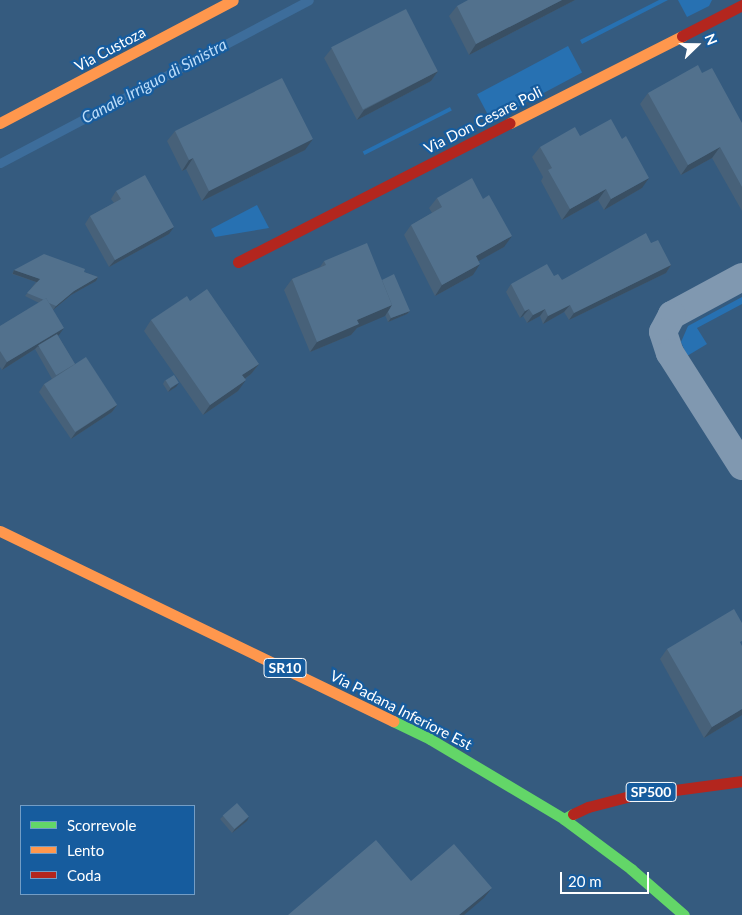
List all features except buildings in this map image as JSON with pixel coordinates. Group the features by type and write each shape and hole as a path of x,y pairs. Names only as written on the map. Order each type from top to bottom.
{"main road":[{"name":"Via Custoza","path":"0,124 233,0"},
{"name":"Via Don Cesare Poli","path":"238,262 742,5"},
{"name":"Via Padana Inferiore Est","path":"0,531 430,739 564,819 631,869 684,915"},
{"name":"SP500","path":"564,819 588,806 621,798 742,781"}],"street":[{"path":"739,0 742,5"},
{"path":"742,277 672,315 663,332 670,353 742,466"}],"shaded area":[{"path":"659,0 668,0 582,44 580,40"},
{"path":"678,0 712,0 709,6 687,17"},
{"path":"568,46 582,72 491,121 477,94"},
{"path":"450,107 452,111 364,155 363,151"},
{"path":"257,205 269,228 215,237 211,229"},
{"path":"742,297 742,304 697,328 707,344 687,356 681,342 688,326"}],"waterway":[{"name":"Canale Irriguo di Sinistra","path":"0,163 309,0"}],"traffic: fast":[{"path":"393,721 430,739 564,819 573,814"},
{"path":"564,819 631,869 684,915"}],"traffic: slow":[{"path":"0,123 233,0"},
{"path":"510,123 682,36"},
{"path":"0,531 393,721"}],"traffic: jam":[{"path":"682,36 742,5"},
{"path":"238,262 510,123"},
{"path":"573,814 588,807 630,796 742,781"}]}
